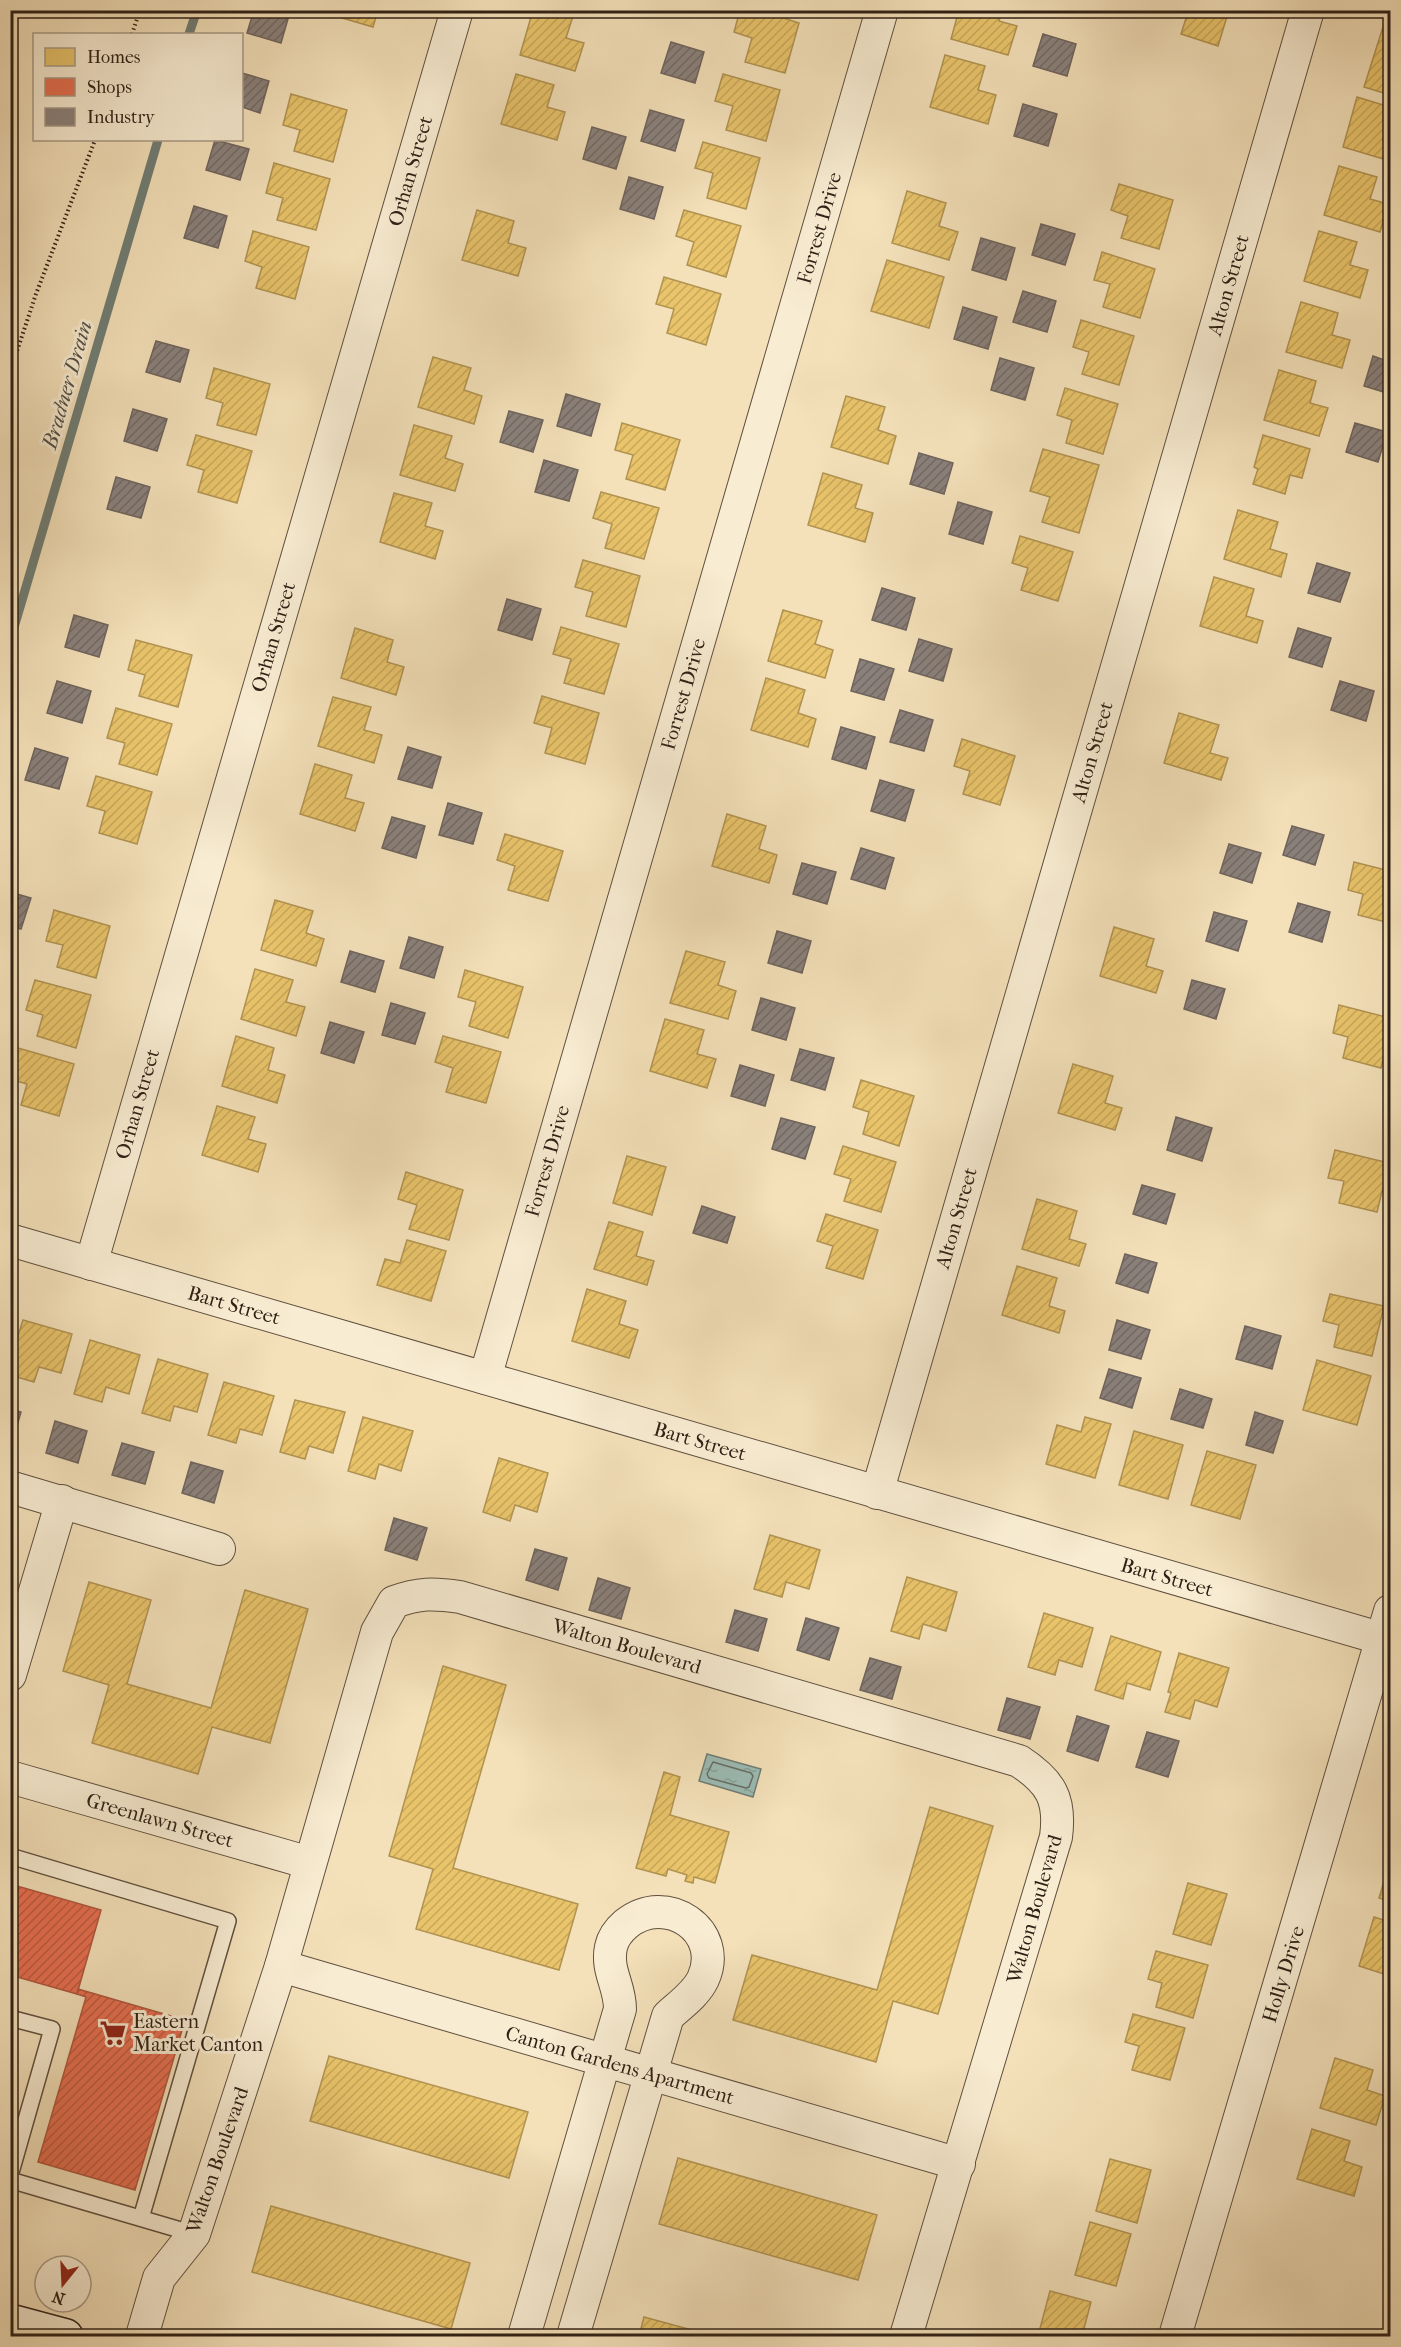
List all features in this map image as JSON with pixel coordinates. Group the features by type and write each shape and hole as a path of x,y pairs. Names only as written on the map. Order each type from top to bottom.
{"street":[{"name":"Orhan Street","path":"91,1264 456,10"},
{"name":"Forrest Drive","path":"485,1378 882,10"},
{"name":"Alton Street","path":"877,1493 1308,10"},
{"name":"Bart Street","path":"10,1240 877,1493 1388,1630"},
{"path":"10,1487 219,1549"},
{"path":"10,1675 62,1501"},
{"name":"Walton Boulevard","path":"142,2337 159,2278 194,2234 281,1966 377,1632 394,1602 414,1595 432,1593 460,1597 1019,1761 1035,1771 1054,1795 1058,1820 1056,1837 906,2337"},
{"name":"Holly Drive","path":"1175,2337 1388,1630"},
{"name":"Greenlawn Street","path":"10,1777 310,1863"},
{"path":"524,2337 620,2009 620,1995 609,1965 611,1944 619,1930 636,1916 656,1911 673,1913 687,1920 699,1932 707,1951 706,1968 696,1990 668,2016 573,2337"},
{"name":"Canton Gardens Apartment","path":"281,1966 959,2164"},
{"path":"551,2245 597,2257"},
{"path":"10,2321 66,2337"}],"lane":[{"path":"10,1856 228,1922 141,2218"},
{"path":"10,2018 52,2029 10,2178 194,2234"}],"path":[{"path":"132,33 140,10"},
{"path":"10,372 36,294 95,141"}],"water":[{"path":"707,1754 761,1769 753,1797 699,1781"}],"building: Homes":[{"path":"336,10 378,10 373,27 335,16"},
{"path":"533,10 555,10 573,16 566,38 584,43 575,71 520,55"},
{"path":"740,10 759,10 799,23 785,73 745,62 752,38 734,32"},
{"path":"959,10 1002,10 999,21 1017,26 1008,55 951,39"},
{"path":"1183,10 1229,10 1218,46 1181,34 1188,12"},
{"path":"1383,27 1390,29 1390,95 1364,87"},
{"path":"945,55 985,66 978,90 996,95 988,124 930,107"},
{"path":"516,74 554,85 547,107 565,112 557,140 501,124"},
{"path":"723,74 780,90 766,141 726,130 733,106 715,101"},
{"path":"291,94 347,110 333,162 294,151 300,130 283,125"},
{"path":"1357,97 1390,107 1388,130 1390,131 1390,161 1343,147"},
{"path":"703,142 760,158 746,209 707,198 713,173 695,168"},
{"path":"274,163 330,179 316,230 277,220 283,198 266,193"},
{"path":"1339,166 1377,177 1370,199 1388,204 1380,232 1324,215"},
{"path":"1119,184 1173,200 1159,249 1121,238 1128,216 1111,210"},
{"path":"907,191 946,203 939,226 958,232 949,260 892,243"},
{"path":"477,210 514,221 508,243 526,248 518,276 462,260"},
{"path":"684,210 741,226 726,277 687,265 694,242 676,236"},
{"path":"253,231 309,247 295,299 256,288 262,267 245,261"},
{"path":"1319,231 1357,242 1350,265 1368,270 1360,298 1304,281"},
{"path":"1102,252 1155,269 1140,318 1103,307 1110,284 1094,280"},
{"path":"887,260 944,277 929,328 871,311"},
{"path":"664,277 721,294 706,345 667,333 674,309 656,304"},
{"path":"1301,302 1338,313 1332,335 1350,340 1342,368 1286,352"},
{"path":"1081,320 1134,336 1119,385 1082,374 1089,352 1073,347"},
{"path":"433,357 471,368 464,390 482,396 474,424 418,407"},
{"path":"214,368 270,384 256,435 217,425 223,403 206,398"},
{"path":"1279,370 1316,381 1310,403 1328,408 1319,436 1264,420"},
{"path":"1065,388 1118,404 1103,454 1066,443 1072,420 1057,415"},
{"path":"846,396 885,407 878,430 896,436 888,464 831,447"},
{"path":"622,423 680,440 665,490 626,479 633,455 615,450"},
{"path":"414,425 452,436 445,458 463,464 455,491 400,475"},
{"path":"196,435 252,451 237,503 198,492 204,470 187,465"},
{"path":"1263,435 1310,449 1302,478 1290,475 1285,494 1253,484 1258,469 1254,467"},
{"path":"1043,449 1099,465 1079,533 1042,522 1050,497 1030,491"},
{"path":"823,473 862,485 855,508 873,513 865,542 808,525"},
{"path":"601,492 659,508 644,559 605,548 612,524 593,518"},
{"path":"394,493 432,503 425,526 443,531 435,559 380,542"},
{"path":"1238,510 1278,522 1270,549 1287,554 1281,577 1224,559"},
{"path":"1020,536 1073,552 1058,601 1021,590 1028,568 1012,563"},
{"path":"583,560 640,576 626,627 586,616 593,592 575,587"},
{"path":"1214,577 1254,589 1246,616 1263,621 1257,643 1200,626"},
{"path":"783,610 822,621 815,644 833,650 825,678 768,661"},
{"path":"561,627 619,644 604,694 564,683 571,659 553,654"},
{"path":"355,628 393,640 387,662 404,667 396,695 341,678"},
{"path":"136,640 192,655 178,707 139,696 145,675 128,670"},
{"path":"766,678 805,690 798,713 816,719 808,747 751,730"},
{"path":"542,696 599,713 585,764 545,753 552,728 534,723"},
{"path":"333,697 371,707 364,730 382,735 374,763 318,746"},
{"path":"116,708 172,724 157,775 119,764 125,743 107,738"},
{"path":"1179,713 1219,725 1210,753 1228,758 1221,780 1164,763"},
{"path":"962,739 1015,756 1000,805 963,794 970,771 954,766"},
{"path":"315,764 352,775 345,798 364,803 355,831 300,814"},
{"path":"96,776 152,792 137,844 99,833 105,811 87,806"},
{"path":"727,814 766,826 759,849 777,855 769,883 712,866"},
{"path":"505,834 563,851 548,901 508,890 515,866 497,860"},
{"path":"1354,862 1390,871 1390,923 1358,915 1363,894 1348,890"},
{"path":"275,900 313,911 306,933 324,939 316,966 261,950"},
{"path":"54,910 110,926 96,978 57,967 63,945 46,941"},
{"path":"1114,927 1154,939 1146,966 1163,971 1156,993 1100,976"},
{"path":"686,951 725,962 718,985 736,991 728,1019 670,1003"},
{"path":"255,969 293,980 286,1002 305,1007 296,1036 241,1019"},
{"path":"465,970 523,987 508,1038 469,1026 476,1002 458,997"},
{"path":"35,980 91,995 76,1048 37,1036 43,1015 26,1010"},
{"path":"1339,1005 1390,1018 1390,1029 1381,1068 1343,1058 1348,1037 1333,1033"},
{"path":"665,1019 704,1030 697,1054 716,1059 707,1088 650,1071"},
{"path":"236,1036 274,1048 268,1070 285,1075 277,1103 222,1086"},
{"path":"443,1036 501,1052 486,1103 446,1092 453,1068 435,1062"},
{"path":"18,1048 74,1064 59,1116 21,1105 27,1084 10,1079"},
{"path":"1073,1064 1113,1076 1105,1103 1122,1108 1115,1130 1058,1113"},
{"path":"861,1080 914,1096 899,1146 863,1134 869,1112 853,1107"},
{"path":"217,1106 255,1117 248,1139 266,1144 258,1172 202,1155"},
{"path":"843,1146 896,1162 881,1212 844,1201 851,1179 834,1174"},
{"path":"1335,1150 1389,1163 1377,1212 1339,1203 1344,1181 1328,1178"},
{"path":"627,1156 666,1167 652,1215 613,1203"},
{"path":"406,1172 463,1190 449,1240 409,1229 417,1205 398,1199"},
{"path":"1037,1199 1077,1211 1069,1239 1086,1244 1079,1266 1022,1249"},
{"path":"826,1214 878,1230 863,1279 826,1268 833,1246 817,1241"},
{"path":"609,1222 643,1232 636,1256 654,1261 647,1285 594,1269"},
{"path":"407,1240 446,1251 431,1301 377,1285 385,1259 400,1263"},
{"path":"1017,1266 1057,1278 1049,1306 1065,1311 1059,1333 1002,1315"},
{"path":"587,1289 626,1301 619,1324 638,1330 629,1358 572,1341"},
{"path":"1330,1294 1384,1306 1372,1356 1334,1347 1339,1325 1323,1321"},
{"path":"23,1320 72,1334 61,1373 39,1367 34,1382 10,1375 10,1361"},
{"path":"90,1340 140,1355 129,1394 106,1387 102,1402 74,1394"},
{"path":"158,1359 208,1374 197,1412 174,1406 170,1421 142,1413"},
{"path":"1317,1360 1371,1376 1357,1425 1303,1410"},
{"path":"224,1382 274,1396 262,1435 240,1429 236,1443 208,1435"},
{"path":"295,1400 345,1412 333,1453 309,1446 305,1459 280,1452"},
{"path":"363,1417 413,1431 401,1471 379,1464 375,1479 348,1471"},
{"path":"1085,1417 1111,1424 1095,1478 1046,1464 1057,1425 1081,1432"},
{"path":"1134,1431 1183,1445 1168,1499 1119,1485"},
{"path":"1207,1451 1256,1465 1240,1519 1191,1505"},
{"path":"499,1458 548,1473 537,1512 515,1505 510,1521 483,1512"},
{"path":"770,1535 820,1550 809,1589 786,1582 782,1597 754,1589"},
{"path":"907,1577 957,1592 946,1631 923,1624 919,1639 891,1631"},
{"path":"89,1582 151,1600 127,1684 211,1708 245,1590 308,1609 270,1743 212,1727 198,1774 92,1743 109,1685 63,1671"},
{"path":"1044,1613 1093,1628 1082,1667 1059,1660 1055,1675 1028,1667"},
{"path":"1111,1636 1161,1652 1150,1690 1127,1683 1123,1699 1095,1690"},
{"path":"1179,1653 1229,1668 1217,1707 1195,1700 1190,1719 1165,1712"},
{"path":"443,1666 506,1685 453,1868 578,1904 559,1970 416,1929 433,1869 389,1856"},
{"path":"664,1772 680,1777 670,1815 729,1832 715,1883 694,1877 693,1883 685,1881 687,1875 668,1869 666,1876 636,1868"},
{"path":"930,1807 993,1826 938,2014 893,2001 876,2062 733,2020 752,1955 877,1990"},
{"path":"1390,1861 1390,1901 1379,1898"},
{"path":"1188,1883 1227,1894 1211,1945 1173,1934"},
{"path":"1374,1917 1390,1922 1390,1976 1359,1966"},
{"path":"1156,1951 1208,1965 1193,2018 1156,2007 1162,1983 1148,1979"},
{"path":"1133,2014 1185,2028 1170,2080 1132,2070 1139,2046 1125,2042"},
{"path":"329,2056 528,2112 509,2178 310,2121"},
{"path":"1335,2058 1373,2070 1367,2090 1385,2096 1376,2125 1320,2108"},
{"path":"1312,2129 1350,2141 1344,2161 1362,2167 1354,2196 1297,2179"},
{"path":"678,2158 877,2215 858,2280 659,2224"},
{"path":"1110,2159 1151,2170 1137,2223 1096,2211"},
{"path":"271,2206 470,2263 451,2329 252,2272"},
{"path":"1090,2222 1131,2234 1116,2286 1075,2275"},
{"path":"1050,2291 1091,2302 1082,2336 1038,2336"},
{"path":"644,2317 714,2336 639,2336"}],"building: Shops":[{"path":"10,1884 101,1910 77,1994 10,1975"},
{"path":"78,1989 185,2020 135,2190 38,2162 86,1997 77,1994"}],"building: Industry":[{"path":"254,10 290,12 281,43 247,33"},
{"path":"1043,34 1076,44 1067,76 1033,66"},
{"path":"671,42 704,52 695,83 661,73"},
{"path":"243,73 269,81 260,113 243,107"},
{"path":"1023,104 1057,114 1048,146 1014,136"},
{"path":"650,110 684,120 675,151 641,141"},
{"path":"592,127 626,137 616,169 583,159"},
{"path":"215,141 249,149 240,180 206,170"},
{"path":"629,177 663,187 654,219 620,209"},
{"path":"194,206 227,216 218,248 184,238"},
{"path":"1041,224 1075,234 1065,265 1032,255"},
{"path":"981,238 1015,248 1006,280 972,270"},
{"path":"1023,291 1056,301 1047,332 1013,322"},
{"path":"963,307 997,317 988,349 954,339"},
{"path":"156,341 189,350 180,382 146,372"},
{"path":"1373,356 1390,362 1390,394 1364,386"},
{"path":"1000,358 1034,368 1025,400 991,390"},
{"path":"566,394 600,404 591,436 557,426"},
{"path":"133,409 167,419 157,451 124,441"},
{"path":"509,411 543,420 533,452 500,442"},
{"path":"1355,423 1387,432 1378,462 1346,452"},
{"path":"919,453 953,463 944,494 910,484"},
{"path":"544,460 578,470 569,501 535,492"},
{"path":"116,477 150,487 141,518 107,509"},
{"path":"958,502 992,512 983,544 949,534"},
{"path":"1317,563 1350,573 1340,602 1308,593"},
{"path":"882,588 915,598 906,630 872,620"},
{"path":"507,599 541,609 532,640 498,630"},
{"path":"74,615 108,625 99,657 65,647"},
{"path":"1298,628 1331,638 1322,667 1289,657"},
{"path":"919,639 952,649 943,681 909,671"},
{"path":"860,659 894,669 884,700 851,691"},
{"path":"57,681 91,691 82,723 47,713"},
{"path":"1340,681 1374,691 1366,721 1331,710"},
{"path":"900,710 933,720 924,751 890,742"},
{"path":"841,727 875,737 866,769 832,759"},
{"path":"408,747 441,757 432,788 398,779"},
{"path":"35,748 68,758 59,789 25,780"},
{"path":"880,780 914,790 905,821 871,811"},
{"path":"448,803 482,813 473,844 439,835"},
{"path":"392,817 425,826 416,858 382,848"},
{"path":"1292,826 1324,835 1315,865 1283,855"},
{"path":"1229,844 1261,853 1252,883 1220,873"},
{"path":"861,848 894,858 885,889 851,879"},
{"path":"802,863 836,872 827,904 793,894"},
{"path":"10,892 31,898 21,929 10,926"},
{"path":"1298,903 1330,912 1322,942 1289,932"},
{"path":"1214,912 1247,921 1238,951 1206,941"},
{"path":"777,931 811,941 802,973 768,963"},
{"path":"409,937 443,947 434,978 400,968"},
{"path":"350,951 384,961 375,992 341,982"},
{"path":"1192,980 1225,989 1216,1019 1184,1009"},
{"path":"761,998 795,1008 786,1040 752,1030"},
{"path":"391,1003 425,1013 415,1044 382,1035"},
{"path":"330,1022 364,1032 354,1063 321,1053"},
{"path":"800,1049 834,1058 825,1090 791,1080"},
{"path":"740,1065 774,1075 765,1106 731,1096"},
{"path":"1176,1117 1212,1128 1202,1161 1167,1150"},
{"path":"781,1118 815,1127 805,1159 772,1149"},
{"path":"1142,1185 1175,1194 1166,1224 1133,1214"},
{"path":"702,1206 735,1217 727,1243 693,1233"},
{"path":"1125,1254 1157,1263 1148,1293 1116,1283"},
{"path":"1117,1320 1150,1330 1141,1359 1109,1350"},
{"path":"1245,1326 1281,1336 1272,1369 1236,1359"},
{"path":"1109,1369 1141,1378 1132,1408 1100,1398"},
{"path":"1180,1389 1212,1399 1203,1428 1171,1419"},
{"path":"10,1409 21,1412 12,1443 10,1443"},
{"path":"1255,1412 1283,1421 1273,1453 1246,1445"},
{"path":"55,1421 87,1431 78,1463 46,1453"},
{"path":"122,1443 154,1452 145,1484 112,1475"},
{"path":"191,1462 223,1471 214,1503 182,1493"},
{"path":"394,1518 427,1528 417,1560 385,1550"},
{"path":"535,1549 567,1558 558,1590 526,1580"},
{"path":"598,1578 630,1588 621,1619 589,1610"},
{"path":"735,1610 767,1619 758,1651 726,1642"},
{"path":"806,1618 839,1628 829,1660 797,1650"},
{"path":"870,1658 901,1667 892,1699 860,1690"},
{"path":"1007,1698 1040,1707 1030,1739 998,1730"},
{"path":"1077,1716 1109,1726 1098,1761 1067,1751"},
{"path":"1147,1732 1179,1741 1168,1777 1136,1767"}],"waterway":[{"name":"Bradner Drain","path":"189,33 197,10"},
{"name":"Bradner Drain","path":"10,641 158,141"}],"place":[{"name":"Eastern Market Canton","path":"113,2033"}]}
